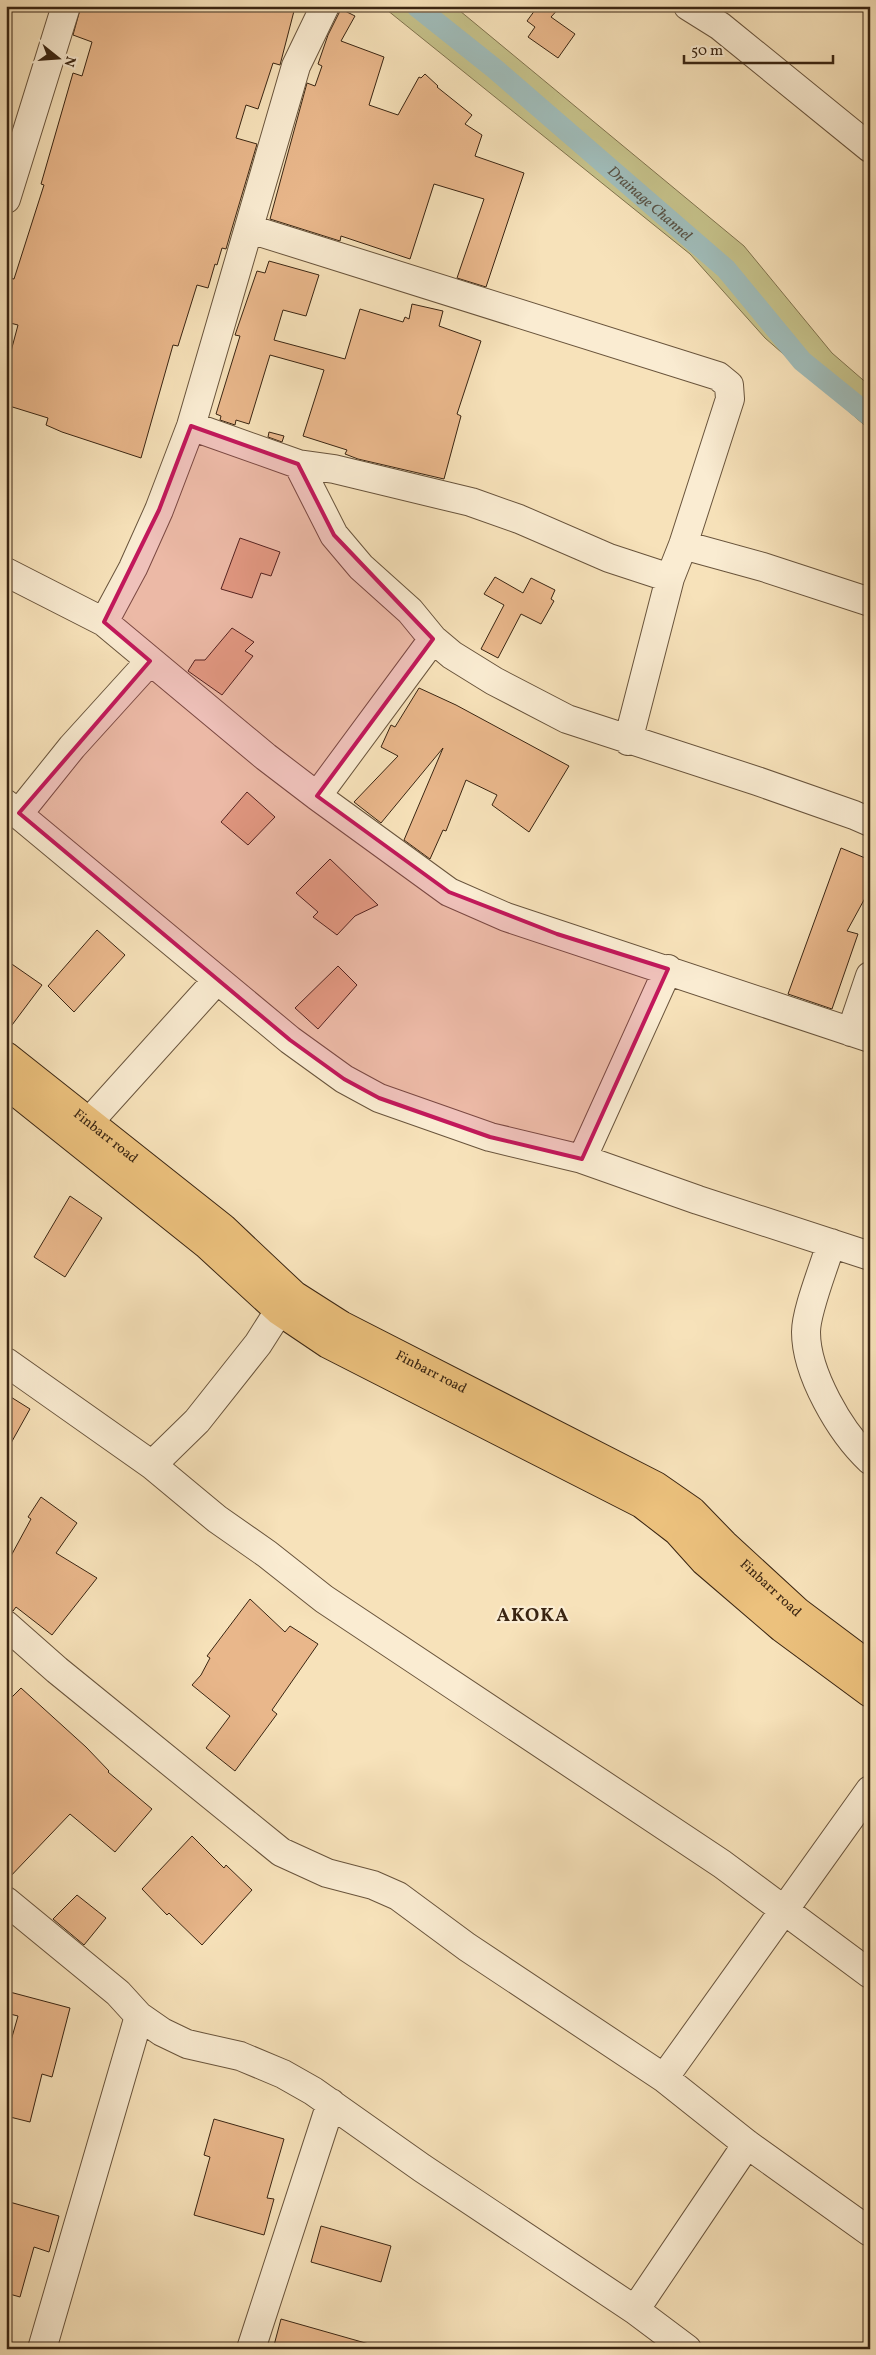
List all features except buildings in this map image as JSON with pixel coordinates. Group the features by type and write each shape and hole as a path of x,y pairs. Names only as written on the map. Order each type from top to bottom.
{"main road":[{"name":"Finbarr road","path":"6,1056 223,1228 294,1295 341,1325 656,1486 692,1512 798,1612 870,1666"},
{"name":"Finbarr road","path":"6,1084 206,1244 279,1310 328,1344 642,1504 677,1530 704,1561 782,1628 870,1694"}],"street":[{"path":"6,199 66,6"},
{"path":"104,622 133,568 152,526 191,426 296,66 325,6"},
{"path":"688,6 723,16 870,148"},
{"path":"250,229 718,376 729,385 730,399 683,545 670,578 628,740"},
{"path":"191,426 298,464 334,469 471,502 519,519 609,558 670,578"},
{"path":"298,464 334,535 361,567 410,611 434,639 452,655 494,681 567,719 757,781 854,814 870,822"},
{"path":"683,545 763,567 870,602"},
{"path":"6,572 104,622 266,757 449,892 506,917 668,969 860,1035 870,976"},
{"path":"317,796 434,639"},
{"path":"150,661 72,747 13,808 290,1040 344,1080 379,1098 490,1137 582,1159 870,1256"},
{"path":"582,1159 668,969"},
{"path":"90,1122 218,980"},
{"path":"832,1243 809,1316 806,1330 808,1344 814,1369 827,1400 850,1437 870,1460"},
{"path":"152,1465 197,1421 258,1344 279,1310"},
{"path":"6,1362 152,1465 217,1519 267,1554 324,1599 722,1864 870,1974"},
{"path":"6,1625 57,1670 282,1852 327,1872 373,1885 398,1896 467,1947 664,2078 747,2144 870,2232"},
{"path":"664,2078 870,1790"},
{"path":"6,1901 118,1993 140,2016 162,2032 187,2044 214,2052 240,2056 283,2074 331,2103 422,2168 635,2310 687,2349"},
{"path":"42,2349 140,2016"},
{"path":"251,2349 331,2103"},
{"path":"635,2310 747,2144"}],"highlighted area":[{"path":"191,426 298,464 334,535 433,639 317,796 449,892 557,934 668,969 582,1159 490,1137 379,1098 344,1079 290,1040 19,813 150,661 104,622 159,510"}],"shaded area":[{"path":"382,6 454,6 744,246 832,353 870,386 870,430 765,338 690,254"}],"waterway":[{"name":"Drainage Channel","path":"416,6 495,69 726,269 802,361 870,416"}],"district":[{"name":"AKOKA","path":"533,1614"}]}
